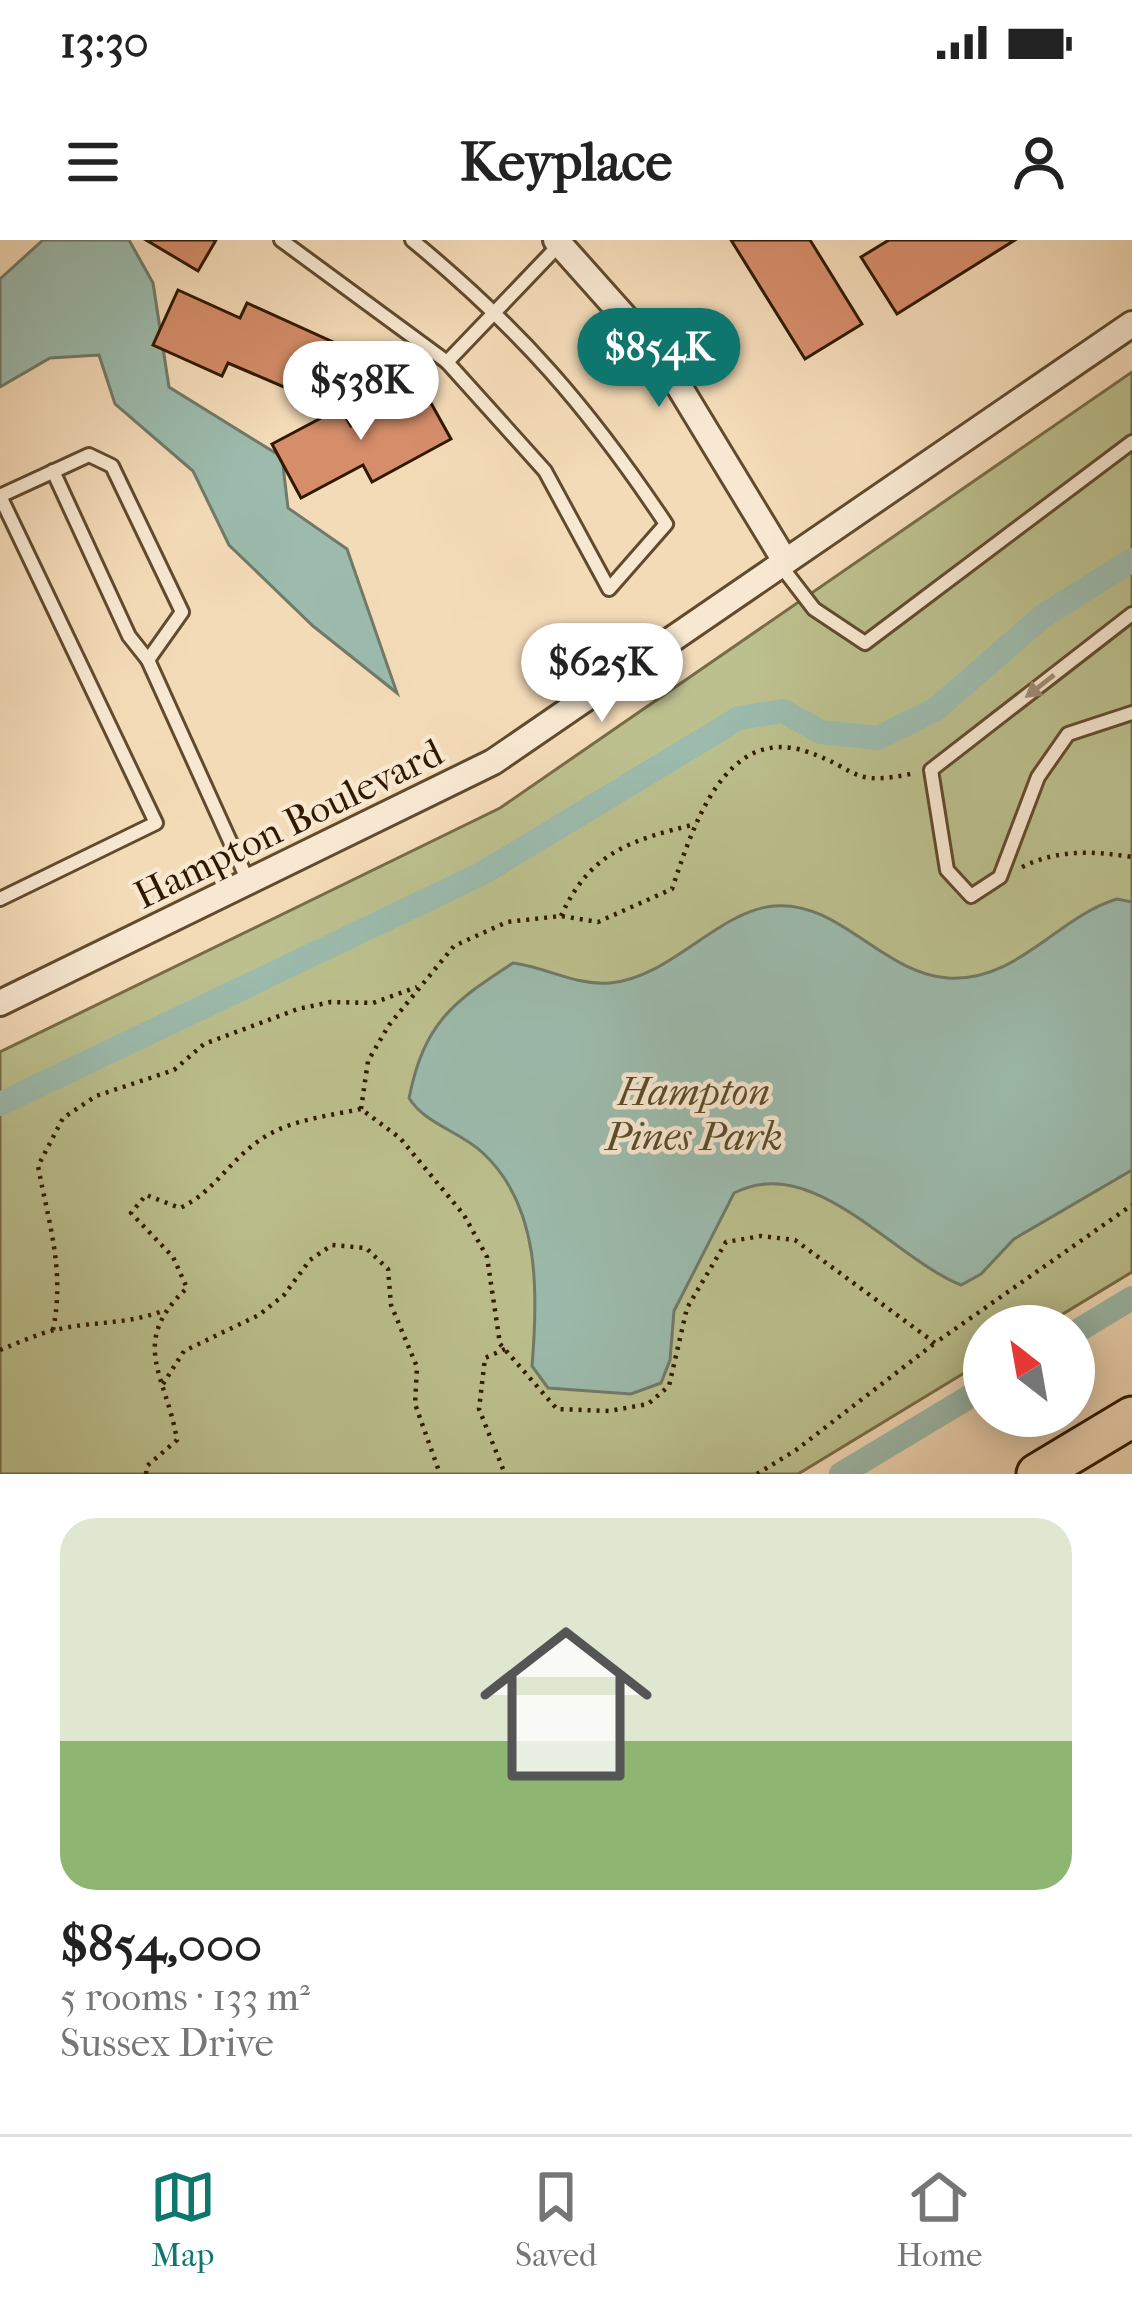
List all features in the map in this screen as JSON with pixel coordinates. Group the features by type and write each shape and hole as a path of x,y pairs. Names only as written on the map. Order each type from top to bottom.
{"main road":[{"path":"1037,1474 1128,1427"}],"street":[{"path":"558,242 663,360 783,563"},
{"name":"Hampton Boulevard","path":"0,1003 493,762 1132,324"}],"lane":[{"path":"281,240 447,362 544,471 609,589 666,524 600,425 497,310 412,240"},
{"path":"447,362 558,242"},
{"path":"783,563 814,609 865,643 1132,442"},
{"path":"0,899 156,823 1,496 89,455 112,466 182,612 148,660"},
{"path":"53,471 129,636 148,660 249,882"},
{"path":"1132,614 931,770 947,870 971,896 1000,877 1038,777 1069,734 1132,713"}],"path":[{"path":"361,1109 368,1061 419,986 454,946 507,922 561,916 598,922 672,889 696,824 731,766 761,750 806,751 872,782 931,770"},
{"path":"561,916 578,879 612,851 696,824"},
{"path":"1000,877 1044,856 1089,850 1132,857"},
{"path":"53,1330 61,1291 58,1246 38,1166 63,1118 96,1096 174,1070 204,1044 241,1028 331,1002 373,1003 419,986"},
{"path":"0,1350 53,1330 94,1323 121,1326 160,1312 187,1288 173,1257 131,1213 146,1196 180,1208 207,1195 261,1138 301,1121 361,1109 400,1138 464,1215 487,1257 505,1349 557,1408 609,1411 648,1404 670,1386 687,1308 725,1242 761,1236 795,1240 935,1343"},
{"path":"757,1474 1132,1205"},
{"path":"163,1384 184,1351 259,1315 284,1295 310,1260 332,1245 365,1248 388,1270 391,1305 417,1367 415,1404 440,1474"},
{"path":"146,1474 147,1466 177,1440 151,1338 160,1312"},
{"path":"505,1349 484,1358 479,1409 506,1474"}],"green space":[{"name":"Hampton Pines Park","path":"1132,372 1132,1272 1078,1305 963,1305 963,1374 798,1474 0,1474 0,1052 500,808"}],"shaded area":[{"path":"43,240 129,240 153,283 169,387 282,457 288,508 347,549 397,693 313,626 229,545 193,471 115,404 99,355 50,358 0,387 0,279"},
{"path":"1117,899 1132,902 1132,1170 1014,1239 981,1274 961,1285 823,1197 793,1186 764,1184 734,1193 674,1311 670,1360 661,1383 631,1394 548,1388 532,1366 532,1253 516,1199 483,1153 424,1115 409,1098 432,1033 457,1004 513,963 585,982 632,978 653,970 733,919 774,906 819,914 925,974 973,976 1016,960 1075,920"}],"building":[{"path":"146,240 216,240 198,271"},
{"path":"731,240 810,240 862,324 805,359"},
{"path":"889,240 1015,240 897,314 861,257"},
{"path":"178,290 240,318 247,303 344,347 327,384 306,375 298,393 228,363 222,376 153,345"},
{"path":"422,387 451,439 372,482 363,465 301,498 272,444 340,408 351,426"}],"waterway":[{"path":"0,1104 481,874 739,718 783,711 821,732 878,738 936,709 1043,616 1132,560"},
{"path":"1095,1320 1132,1298"},
{"path":"841,1474 963,1401"}]}
